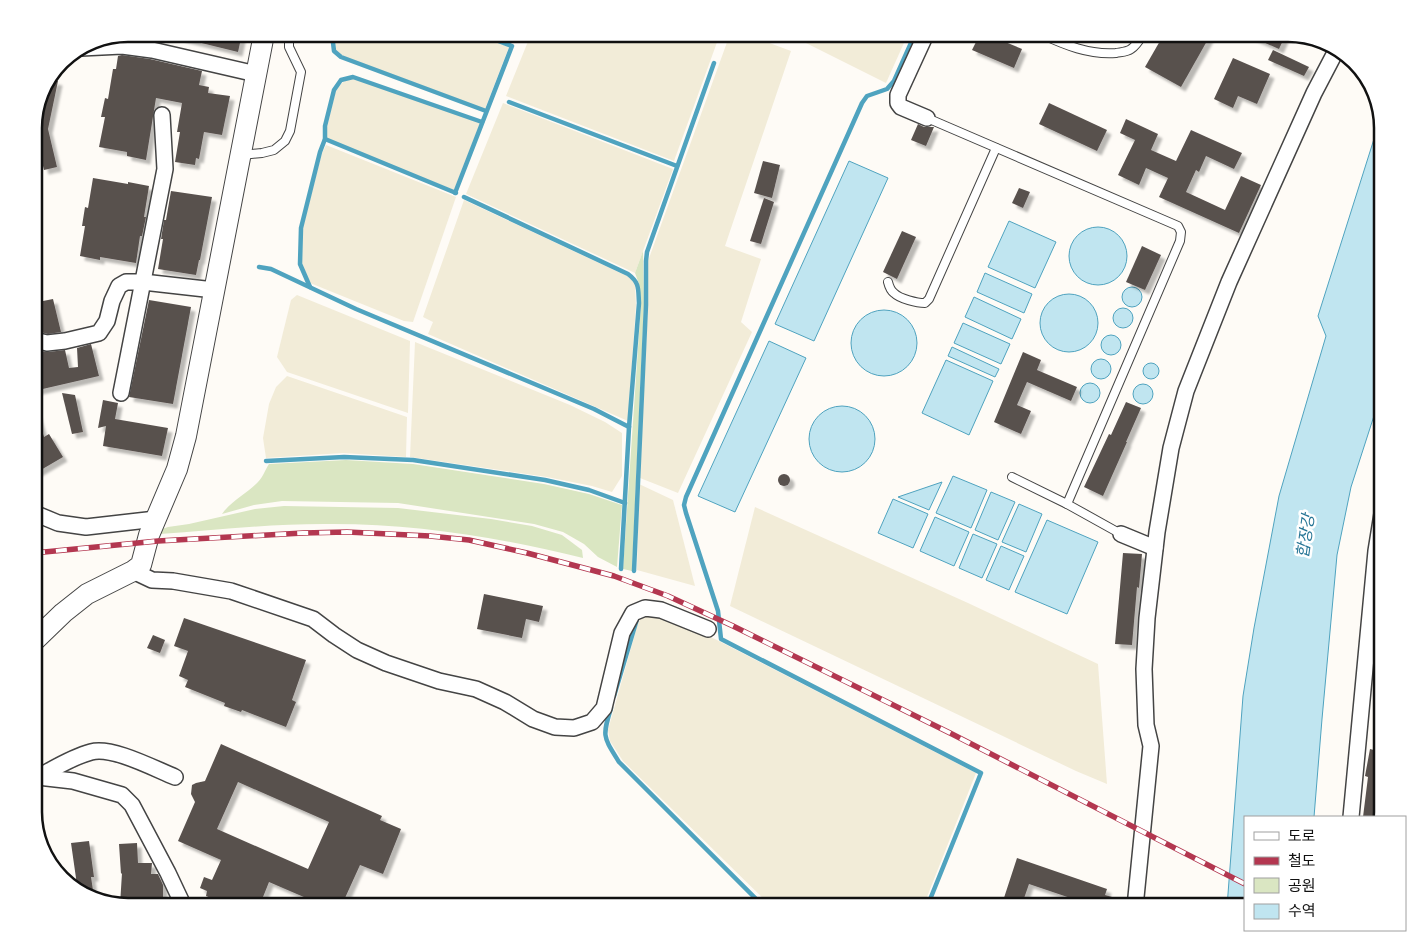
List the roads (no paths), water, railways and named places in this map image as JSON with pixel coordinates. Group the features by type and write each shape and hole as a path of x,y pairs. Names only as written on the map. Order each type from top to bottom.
{"street":[{"path":"43,633 88,594 141,565 149,535 177,469 186,436 262,42"},
{"path":"922,42 898,95 898,103 901,108 927,118"},
{"path":"101,47 122,46 152,50 256,74"},
{"path":"1136,898 1151,746 1146,724 1144,669 1147,618 1155,548 1171,448 1186,391 1218,310 1314,93 1333,56"},
{"path":"121,393 165,169 162,115"},
{"path":"43,342 65,341 99,333 107,321 118,286 126,282 214,290"},
{"path":"43,517 58,523 86,528 156,519"},
{"path":"1121,534 1155,548"},
{"path":"133,571 152,580 173,581 231,591 313,619 357,650 386,663 439,681 476,689 555,727 574,728 592,722 604,708 622,633 633,613 645,608 661,610 708,629"},
{"path":"1351,816 1374,572"},
{"path":"43,774 77,757 101,750 116,753 175,777"},
{"path":"43,779 73,781 122,795 132,804 180,898"}],"lane":[{"path":"240,155 274,150 285,141 290,131 301,72 289,47 289,42"},
{"path":"1059,42 1086,51 1107,54 1124,52 1139,42"},
{"path":"927,118 1178,226 1181,232 1180,241 1067,504"},
{"path":"888,282 894,294 917,303 925,303 929,299 996,148"},
{"path":"1012,477 1067,504 1121,534"}],"water":[{"name":"합장강","path":"1374,139 1374,416 1351,487 1337,555 1314,816 1244,816 1244,898 1228,898 1243,696 1279,496 1326,336 1318,316"},
{"path":"849,161 888,178 814,341 775,324"},
{"path":"1009,221 1056,242 1035,288 988,267"},
{"path":"1098,227 1109,229 1122,240 1127,256 1125,267 1114,280 1098,285 1087,283 1074,272 1069,256 1071,245 1082,232"},
{"path":"985,273 1032,294 1024,313 977,292"},
{"path":"1132,287 1139,290 1142,297 1139,304 1132,307 1125,304 1122,297 1125,290"},
{"path":"1069,294 1080,296 1093,307 1098,323 1096,334 1085,347 1069,352 1058,350 1045,339 1040,323 1042,312 1053,299"},
{"path":"974,297 1021,319 1012,339 965,317"},
{"path":"1123,308 1130,311 1133,318 1130,325 1123,328 1116,325 1113,318 1116,311"},
{"path":"877,310 891,310 903,315 912,324 917,336 915,356 908,367 891,376 877,376 865,371 856,362 851,350 851,336 856,324 865,315"},
{"path":"963,323 1010,344 1001,364 954,343"},
{"path":"1111,335 1118,338 1121,345 1118,352 1111,355 1104,352 1101,345 1104,338"},
{"path":"769,341 806,358 735,512 698,496"},
{"path":"952,347 999,369 995,377 948,356"},
{"path":"1101,359 1108,362 1111,369 1108,376 1101,379 1094,376 1091,369 1094,362"},
{"path":"946,360 993,381 969,435 922,413"},
{"path":"1148,363 1154,363 1159,368 1157,377 1148,379 1143,374 1143,368"},
{"path":"1090,383 1097,386 1100,393 1097,400 1090,403 1083,400 1080,393 1083,386"},
{"path":"1143,384 1150,387 1153,394 1150,401 1143,404 1136,401 1133,394 1136,387"},
{"path":"835,406 849,406 861,411 870,420 875,432 873,452 866,463 849,472 835,472 823,467 814,458 809,446 809,432 814,420 823,411"},
{"path":"953,476 987,490 971,528 936,513"},
{"path":"942,482 929,510 898,497"},
{"path":"991,492 1015,502 998,540 975,530"},
{"path":"893,499 928,514 913,548 878,533"},
{"path":"1019,504 1042,514 1026,552 1002,542"},
{"path":"935,517 969,532 954,566 920,551"},
{"path":"1047,520 1098,542 1067,614 1015,592"},
{"path":"973,534 997,544 982,578 959,568"},
{"path":"1001,546 1024,556 1009,590 986,580"}],"waterway":[{"path":"333,42 334,51 341,57 486,111"},
{"path":"455,193 512,46 501,42"},
{"path":"911,42 894,81 887,89 867,96 862,103 684,505 718,611 721,639 981,773 931,898"},
{"path":"634,571 647,252 714,63"},
{"path":"310,287 300,264 301,228 325,139 325,126 334,90 341,80 353,77 482,122"},
{"path":"509,102 677,166"},
{"path":"325,139 456,193"},
{"path":"464,197 628,274 636,283 639,303 629,427 621,569"},
{"path":"259,267 271,269 356,309 594,409 629,427"},
{"path":"266,461 344,457 413,460 545,480 589,490 625,503"},
{"path":"614,696 637,619"},
{"path":"611,708 605,731 607,741 619,762 755,898"}],"railway":[{"path":"43,552 158,541 347,532 469,540 614,576 668,596 733,626 950,733 1244,883"}]}
